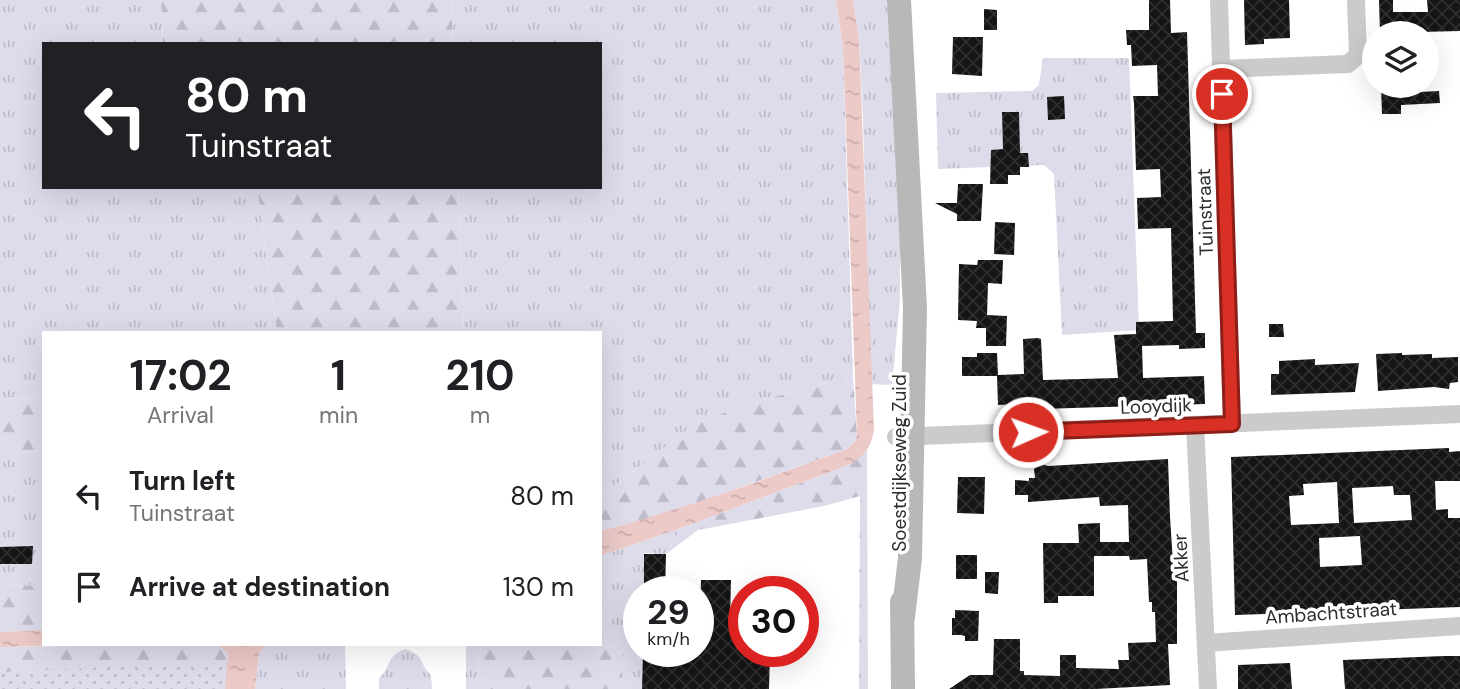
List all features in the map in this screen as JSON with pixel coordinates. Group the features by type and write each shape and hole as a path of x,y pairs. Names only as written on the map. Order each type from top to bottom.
{"main road":[{"name":"Soestdijkseweg Zuid","path":"899,0 910,226 905,312 896,389 903,437 903,689"}],"street":[{"name":"Tuinstraat","path":"1219,0 1232,424"},
{"path":"1221,69 1349,64 1357,55 1356,0"},
{"name":"Looydijk","path":"903,437 1460,414"},
{"name":"Akker","path":"1195,425 1208,689"},
{"name":"Ambachtstraat","path":"1206,643 1460,626"}],"green space":[{"path":"0,0 161,0 163,42 42,42 42,189 257,189 277,331 42,331 42,398 0,399"},
{"path":"161,0 451,0 453,42 163,42"},
{"path":"451,0 836,0 843,48 853,376 740,406 691,427 602,495 602,331 464,331 458,189 602,189 602,42 453,42"},
{"path":"853,0 890,0 900,214 900,300 892,385 871,384 863,119 859,37"},
{"path":"1043,58 1129,58 1139,330 1062,335 1054,174 1044,165 938,169 936,93 1032,91 1039,85"},
{"path":"257,189 458,189 464,331 277,331"},
{"path":"853,376 857,435 855,442 847,449 671,512 602,530 602,495 691,427 740,406"},
{"path":"42,398 42,451 0,454 0,399"},
{"path":"867,450 868,689 859,689 860,496 824,506 698,530 666,554 681,528 851,464"},
{"path":"42,451 42,585 0,586 0,454"},
{"path":"681,528 666,554 645,553 644,576 623,576 623,656 602,639 602,555"},
{"path":"42,585 42,630 0,632 0,586"},
{"path":"602,639 623,656 622,689 495,689 479,673 478,655 482,646 602,646"},
{"path":"220,646 228,653 225,683 0,689 0,647"},
{"path":"265,646 345,646 346,689 255,689 259,654"},
{"path":"466,646 482,646 478,655 479,673 495,689 466,689"},
{"path":"405,649 416,654 421,660 431,675 432,689 379,689 379,678 391,659"},
{"path":"623,656 623,667 643,667 642,689 622,689"},
{"path":"228,662 232,689 0,689 0,672"}],"water":[{"path":"836,0 853,0 859,37 874,430 869,446 864,454 851,464 602,555 602,530 755,482 847,449 855,442 857,435 843,48"},
{"path":"42,630 42,646 51,646 0,647 0,632"},
{"path":"220,646 265,646 259,654 255,689 225,689 228,653"}],"building":[{"path":"1149,0 1170,0 1171,33 1187,32 1196,333 1205,333 1205,348 1179,349 1179,345 1142,346 1143,378 1204,376 1205,404 1040,409 1040,403 998,405 997,376 962,376 962,357 977,357 977,353 997,353 998,375 1024,374 1023,339 1038,338 1041,339 1043,380 1118,378 1114,335 1136,334 1136,322 1173,321 1171,228 1138,229 1137,198 1161,197 1160,169 1136,170 1133,96 1158,96 1157,65 1132,66 1131,45 1127,45 1126,30 1149,30"},
{"path":"1244,0 1289,0 1290,38 1264,39 1264,44 1245,45"},
{"path":"1379,0 1393,0 1393,12 1428,12 1427,0 1460,0 1460,31 1439,32 1439,21 1380,21"},
{"path":"984,9 997,10 997,30 984,30"},
{"path":"953,37 983,37 982,76 952,74"},
{"path":"1439,91 1440,103 1401,105 1401,114 1382,114 1381,98 1439,98"},
{"path":"1064,96 1065,119 1048,120 1047,97"},
{"path":"1002,112 1019,112 1020,153 1028,153 1029,167 1020,167 1020,175 1008,175 1008,184 990,184 991,150 1003,149"},
{"path":"958,184 983,184 981,221 957,221 957,214 935,203 957,203"},
{"path":"995,222 1015,223 1014,255 994,254"},
{"path":"978,260 1003,260 1002,284 988,283 987,315 1007,316 1006,346 986,346 986,328 976,328 977,321 958,320 959,264 977,265"},
{"path":"1269,324 1283,324 1284,337 1269,337"},
{"path":"1376,354 1432,354 1432,358 1458,357 1458,382 1450,383 1449,389 1434,387 1378,391"},
{"path":"1315,359 1315,365 1359,363 1355,392 1271,395 1271,374 1279,374 1279,361"},
{"path":"1449,448 1449,452 1460,451 1460,481 1435,481 1436,510 1448,509 1448,518 1460,518 1460,607 1235,615 1231,457","holes":["1337,482 1339,523 1291,525 1289,496 1304,495 1303,484","1393,486 1394,495 1410,495 1412,520 1354,523 1352,488","1360,536 1362,565 1320,567 1319,538"]},
{"path":"1168,459 1174,578 1177,578 1177,644 1168,644 1170,685 1096,689 949,689 970,675 993,675 994,639 1020,639 1020,671 1024,671 1024,675 1060,676 1060,655 1076,655 1076,668 1119,669 1118,660 1129,660 1128,643 1156,642 1155,612 1152,612 1152,602 1149,602 1147,559 1094,556 1094,596 1058,596 1058,603 1044,603 1043,543 1079,543 1078,524 1100,523 1100,542 1129,542 1128,505 1100,506 1099,497 1028,502 1028,495 1015,495 1015,480 1029,481 1029,478 1035,478 1034,469 1042,464 1048,466"},
{"path":"958,477 985,477 984,514 957,513"},
{"path":"33,546 32,564 0,564 0,547"},
{"path":"644,554 666,554 665,576 644,576"},
{"path":"956,555 977,555 977,579 956,579"},
{"path":"985,572 999,572 998,594 985,593"},
{"path":"714,580 728,580 728,667 770,667 769,689 642,689 643,667 714,667"},
{"path":"955,610 979,611 978,641 965,641 965,636 952,635"},
{"path":"1460,656 1460,689 1345,689 1343,660"},
{"path":"1290,663 1292,689 1238,689 1238,665"}],"route":[{"path":"1028,432 1232,424 1222,94"}]}
